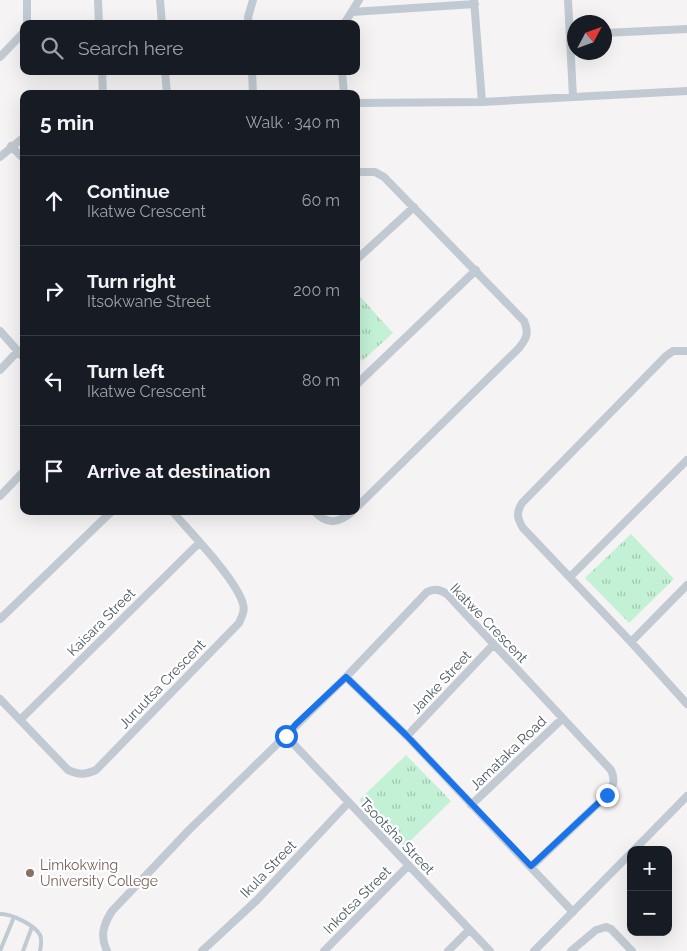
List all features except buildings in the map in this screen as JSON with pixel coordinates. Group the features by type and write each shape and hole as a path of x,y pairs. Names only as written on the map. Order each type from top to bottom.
{"street":[{"path":"27,0 27,20"},
{"path":"98,0 99,20"},
{"path":"160,0 162,20"},
{"path":"248,20 253,0"},
{"path":"347,20 360,0"},
{"path":"568,0 570,15"},
{"path":"352,12 474,2 482,102"},
{"path":"612,33 687,29"},
{"path":"0,57 20,36"},
{"path":"572,60 573,97"},
{"path":"102,75 103,90"},
{"path":"166,75 167,90"},
{"path":"252,75 253,90"},
{"path":"342,75 344,90"},
{"path":"360,103 482,102 687,91"},
{"path":"0,157 20,140"},
{"path":"11,146 20,155"},
{"path":"360,172 380,174 476,270 524,321 527,329 527,336 519,348 360,504"},
{"path":"360,256 414,207"},
{"path":"360,381 476,270"},
{"path":"0,332 20,353"},
{"path":"0,370 18,351"},
{"path":"687,352 673,351 666,356 522,503 517,515 523,528 687,703"},
{"path":"570,577 687,460"},
{"path":"0,496 20,474"},
{"path":"0,620 108,515"},
{"name":"Juruutsa Crescent","path":"0,699 68,770 80,775 96,770 239,623 244,613 244,605 240,596 225,574 175,515"},
{"path":"319,515 324,519 336,521 342,520 348,515"},
{"name":"Kaisara Street","path":"20,720 199,543"},
{"path":"631,642 687,585"},
{"name":"Ikatwe Crescent","path":"107,951 102,933 112,911 189,830 346,677 426,592 431,590 442,591 447,594 611,770 614,778 614,783 607,795 531,866"},
{"name":"Janke Street","path":"407,736 493,645"},
{"path":"346,677 407,736 573,912"},
{"name":"Jamataka Road","path":"471,806 562,719"},
{"name":"Tsootsha Street","path":"286,736 490,951"},
{"path":"638,846 687,796"},
{"name":"Ikula Street","path":"202,951 257,900 348,803"},
{"path":"534,951 627,857"},
{"name":"Inkotsa Street","path":"324,951 408,866"},
{"path":"570,951 596,930 606,927 611,929 632,951"},
{"path":"448,951 469,930"}],"lane":[{"path":"0,914 14,916 38,931 41,937 40,951"},
{"path":"0,951 14,916"},
{"path":"23,951 32,927"}],"green space":[{"path":"360,296 393,333 362,361 360,359"},
{"path":"631,534 674,579 629,623 585,578"},
{"path":"406,755 451,801 404,847 359,800"}],"place":[{"name":"Limkokwing University College","path":"30,873"}],"route":[{"path":"286,736 296,724 346,677 407,736 471,806 531,866 607,795"}]}
